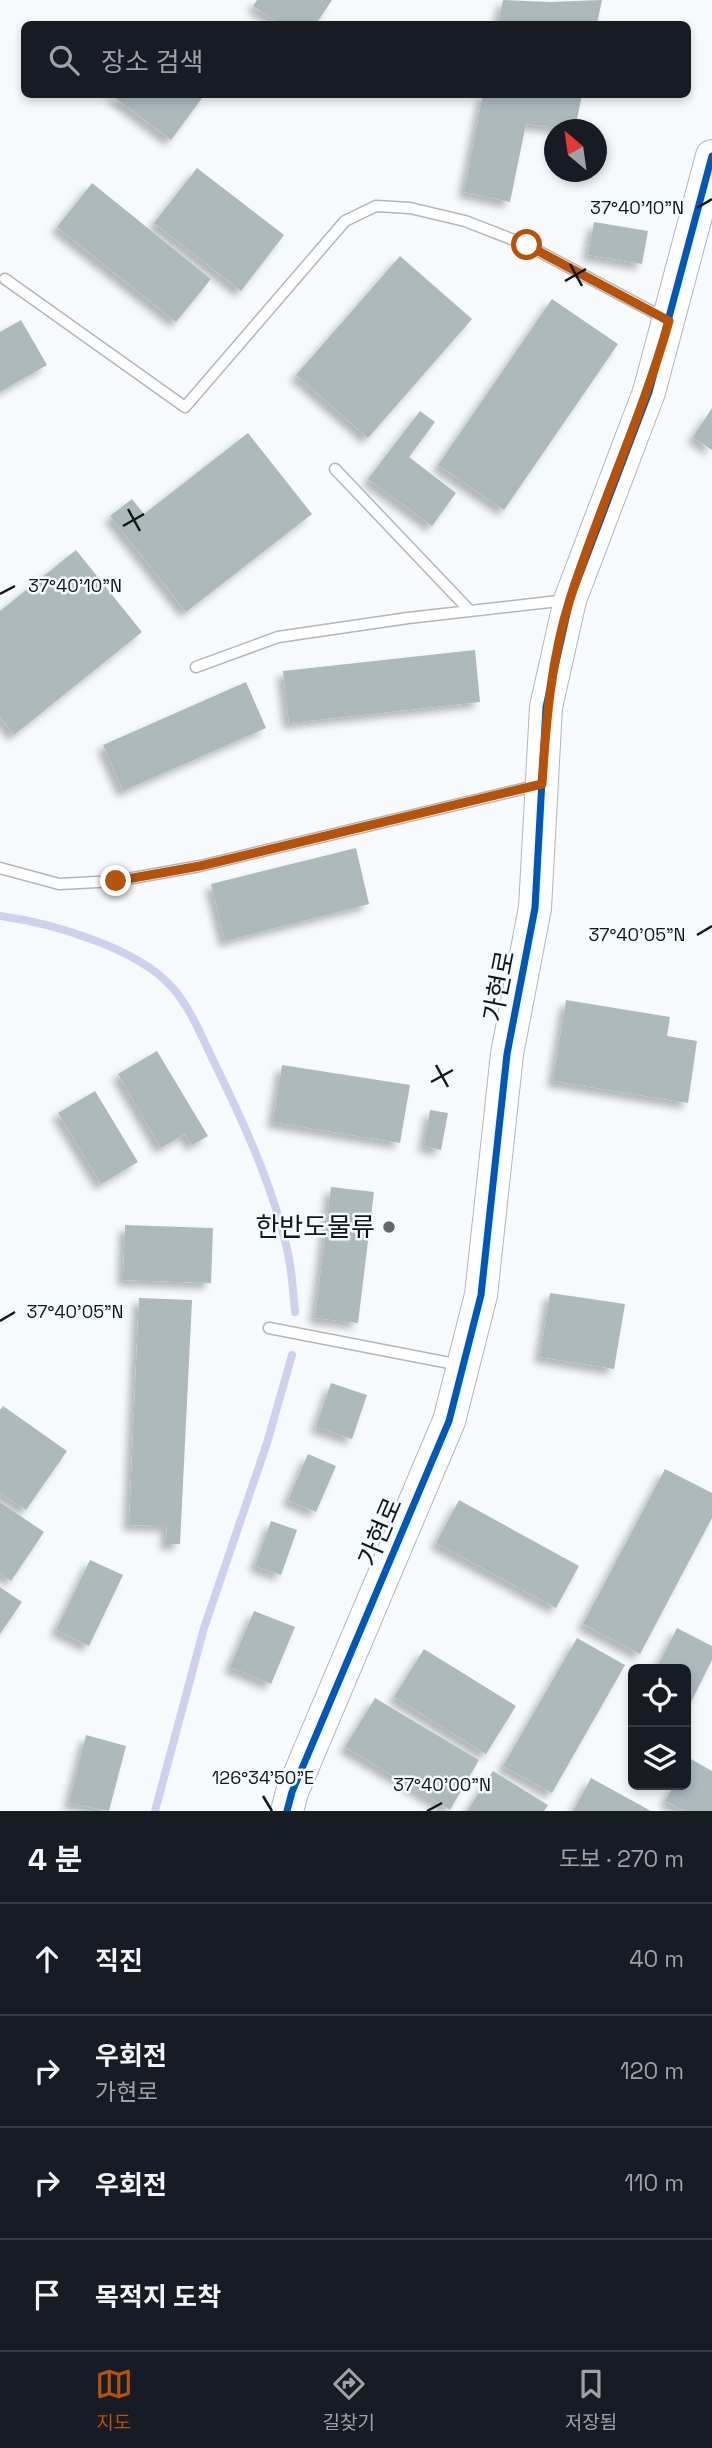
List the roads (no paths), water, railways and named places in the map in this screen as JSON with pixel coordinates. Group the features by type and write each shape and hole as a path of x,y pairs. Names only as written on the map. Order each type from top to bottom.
{"street":[{"name":"가현로","path":"287,1811 298,1779 449,1421 481,1295 507,1054 535,908 546,707 570,600 649,392 712,156"}],"lane":[{"path":"5,279 185,407 345,221 376,206 410,208 454,219 527,245 669,321"},
{"path":"335,469 470,611"},
{"path":"195,667 278,637 570,600"},
{"path":"0,868 59,884 116,881 200,866 542,784"},
{"path":"269,1328 463,1366"}],"waterway":[{"path":"0,916 43,924 115,949 155,972 178,994 199,1031 265,1176 289,1257 295,1312"},
{"path":"155,1811 204,1628 267,1443 292,1355"}],"place":[{"name":"한반도물류","path":"389,1227"}]}
